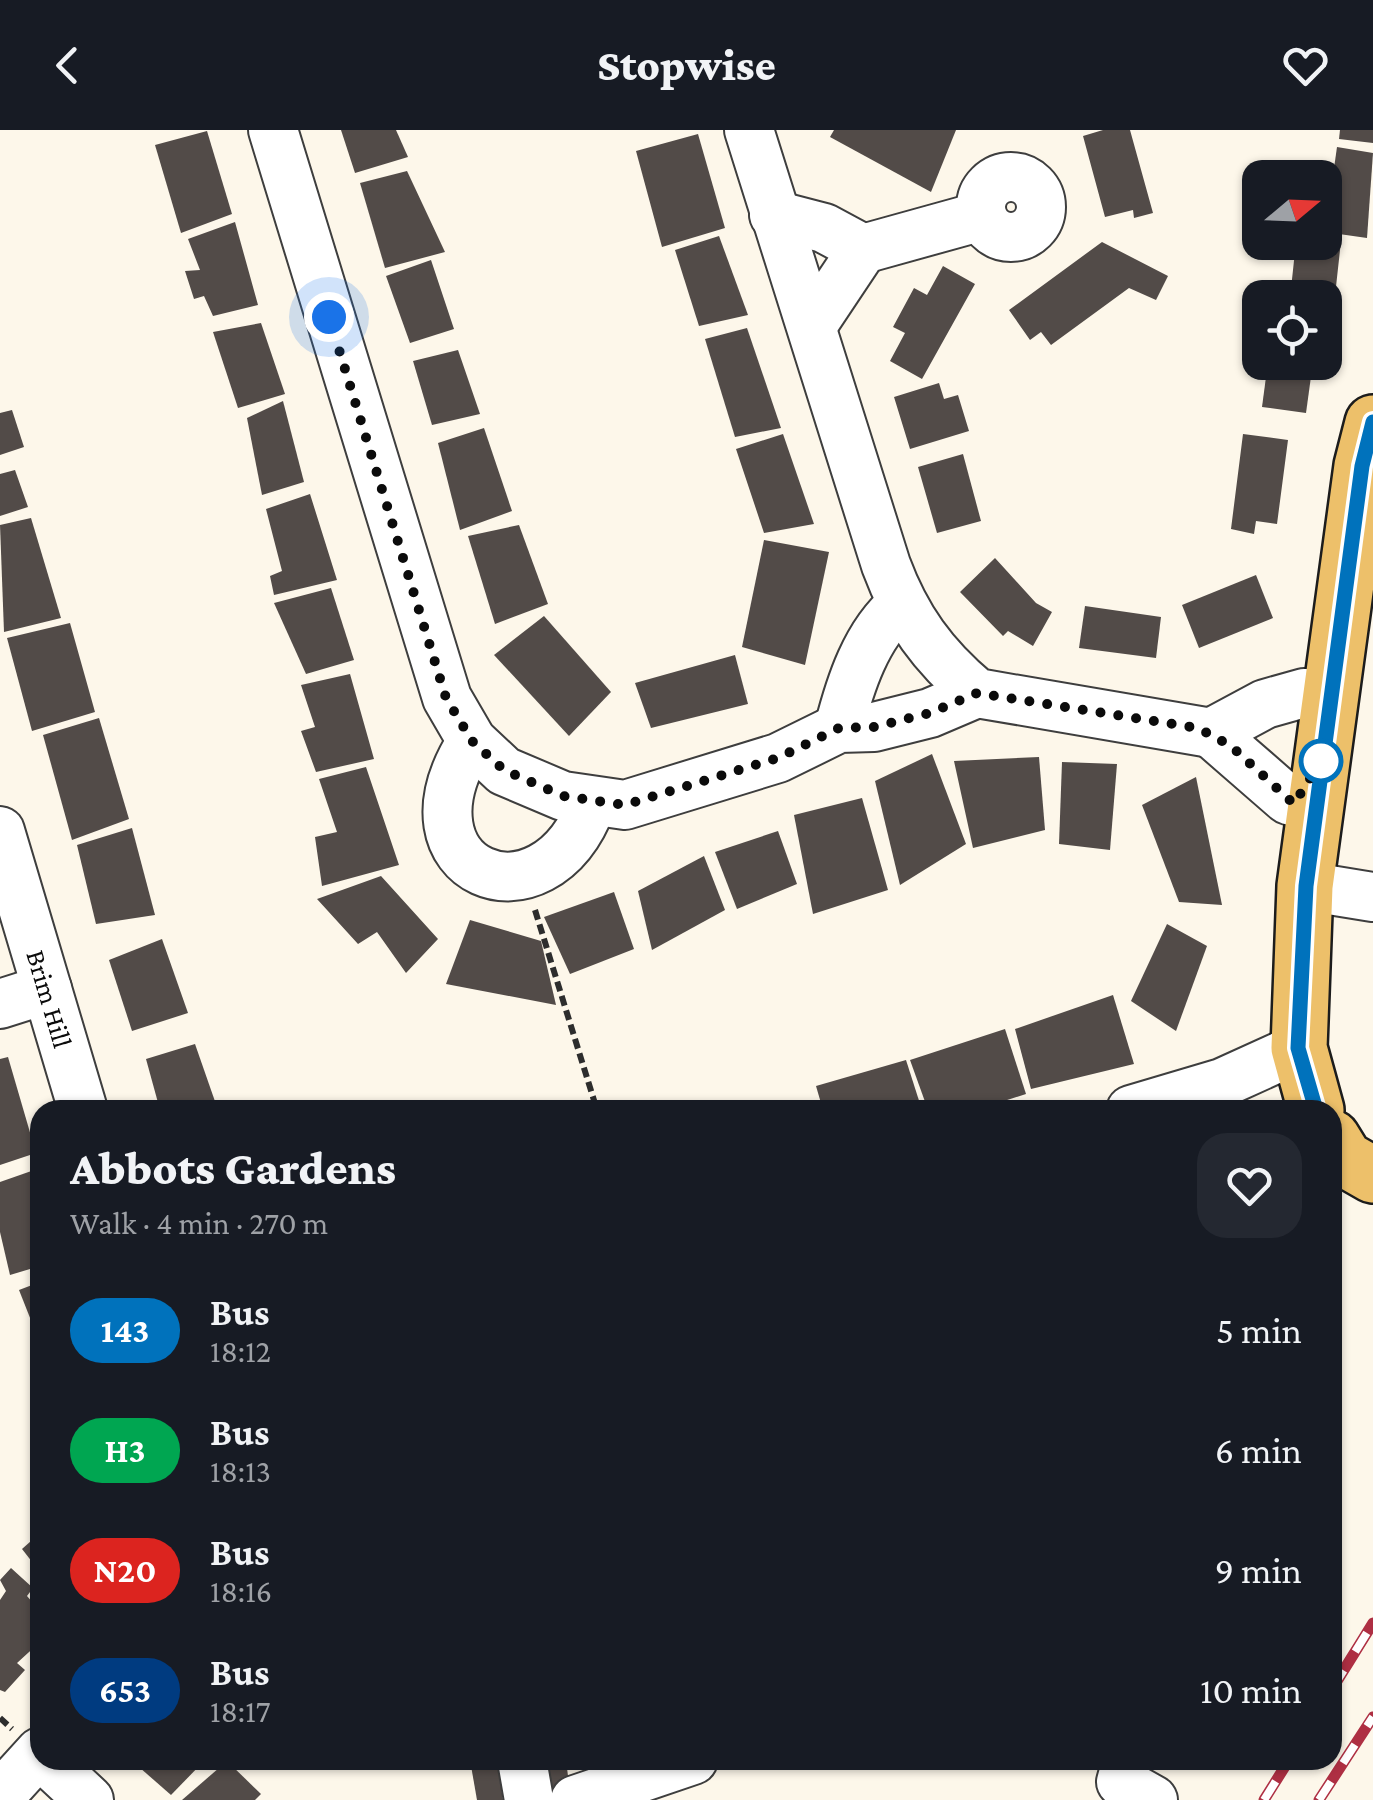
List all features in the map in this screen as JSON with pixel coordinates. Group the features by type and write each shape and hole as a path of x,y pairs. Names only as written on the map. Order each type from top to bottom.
{"main road":[{"path":"1313,1100 1298,1048 1306,886 1362,466 1373,422"}],"street":[{"path":"273,130 446,698 472,741 504,770 532,785 592,803 625,805 778,758 839,728 874,727 930,713 977,693 1211,733 1288,800 1314,806"},
{"path":"748,130 901,605 924,642 977,693"},
{"path":"774,215 824,228 863,250"},
{"path":"812,324 863,250 982,216"},
{"path":"839,728 848,691 873,637 901,605"},
{"path":"1211,733 1265,704 1304,693 1331,695"},
{"path":"472,741 453,770 444,802 446,824 456,848 470,864 492,874 524,876 548,866 582,830 592,803"},
{"name":"Brim Hill","path":"0,831 80,1100"},
{"path":"1306,886 1373,898"},
{"path":"0,1004 47,989"},
{"path":"1185,1100 1298,1048"},
{"path":"0,1796 30,1764"},
{"path":"57,1770 89,1800"},
{"path":"524,1770 529,1800"},
{"path":"587,1798 665,1770"},
{"path":"1124,1770 1121,1782 1152,1800"}],"path":[{"path":"524,876 594,1100"}],"building":[{"path":"341,130 396,130 408,157 355,173"},
{"path":"834,130 956,130 931,192 830,137"},
{"path":"1103,130 1130,130 1153,213 1134,218 1133,210 1105,217 1083,136"},
{"path":"1340,130 1373,130 1373,143 1339,139"},
{"path":"207,131 232,214 181,233 155,145"},
{"path":"698,134 725,228 662,247 636,151"},
{"path":"1337,147 1373,153 1367,238 1342,234 1342,160 1335,160"},
{"path":"407,171 445,252 385,268 360,183"},
{"path":"235,222 258,305 213,316 204,296 194,299 185,271 200,270 188,239"},
{"path":"719,236 748,315 699,326 675,250"},
{"path":"1102,242 1168,276 1156,300 1129,288 1051,345 1041,332 1030,340 1009,310"},
{"path":"431,260 454,329 410,343 386,276"},
{"path":"1294,260 1339,260 1337,280 1292,280"},
{"path":"943,266 975,284 922,379 890,361 905,333 893,327 914,288 927,295"},
{"path":"261,323 285,394 238,408 213,332"},
{"path":"747,328 781,428 735,437 705,339"},
{"path":"458,350 480,414 432,425 413,361"},
{"path":"1266,380 1311,380 1306,413 1262,407"},
{"path":"939,383 944,399 958,395 969,431 910,449 894,397"},
{"path":"283,401 304,482 262,495 247,418"},
{"path":"12,410 24,447 0,455 0,413"},
{"path":"484,428 512,511 460,530 438,443"},
{"path":"783,434 814,524 764,533 736,449"},
{"path":"1243,434 1288,440 1277,524 1256,521 1254,534 1231,529"},
{"path":"963,454 981,521 937,533 918,467"},
{"path":"15,470 28,507 0,516 0,474"},
{"path":"310,494 337,580 274,595 270,576 282,571 266,509"},
{"path":"31,518 61,618 4,632 0,525"},
{"path":"519,525 548,604 495,624 468,536"},
{"path":"764,540 829,552 805,665 742,647"},
{"path":"995,558 1036,603 1052,612 1033,646 1008,631 1003,636 960,592"},
{"path":"1256,575 1273,618 1199,648 1182,605"},
{"path":"331,588 354,660 306,674 274,603"},
{"path":"1085,606 1161,617 1156,658 1079,648"},
{"path":"544,616 611,692 569,736 494,655"},
{"path":"70,623 95,712 32,731 7,638"},
{"path":"735,655 748,704 651,728 635,683"},
{"path":"350,674 374,759 316,772 301,731 315,727 301,685"},
{"path":"99,718 129,819 72,840 43,735"},
{"path":"932,754 966,844 900,885 875,781"},
{"path":"1039,757 1045,830 973,848 954,761"},
{"path":"1062,762 1117,764 1110,850 1059,844"},
{"path":"366,767 399,865 322,886 315,837 337,832 319,779"},
{"path":"1196,777 1222,905 1179,902 1142,805"},
{"path":"862,798 888,890 813,914 794,815"},
{"path":"132,828 155,915 96,924 77,845"},
{"path":"778,831 797,884 737,909 715,852"},
{"path":"704,856 725,910 652,950 638,891"},
{"path":"381,876 438,939 406,973 377,932 358,944 317,899"},
{"path":"614,892 634,949 570,974 544,917"},
{"path":"470,920 541,941 556,1005 446,984"},
{"path":"1167,924 1207,946 1176,1031 1131,1001"},
{"path":"162,939 188,1013 132,1031 109,960"},
{"path":"1113,995 1134,1064 1031,1089 1015,1029"},
{"path":"1005,1029 1026,1094 1007,1100 924,1100 910,1060"},
{"path":"195,1044 215,1100 157,1100 146,1059"},
{"path":"8,1057 30,1132 30,1155 0,1165 0,1059"},
{"path":"906,1060 919,1100 820,1100 816,1086"},
{"path":"30,1172 30,1269 10,1275 0,1232 0,1182"},
{"path":"30,1286 30,1318 19,1290"},
{"path":"30,1542 30,1559 22,1549"},
{"path":"11,1568 30,1585 30,1651 17,1663 25,1670 5,1692 0,1690 0,1600 6,1591 0,1580"},
{"path":"142,1770 195,1770 171,1795"},
{"path":"217,1770 236,1770 261,1794 255,1800 182,1800"},
{"path":"472,1770 498,1770 503,1800 477,1800"},
{"path":"540,1770 567,1770 569,1784 543,1788"}],"railway":[{"path":"1342,1673 1373,1623"},
{"path":"1342,1765 1373,1717"},
{"path":"1264,1800 1283,1770"},
{"path":"1319,1800 1339,1770"}],"bus line":[{"name":"143","path":"1312,1100 1298,1048 1306,886 1362,466 1373,422"}],"route":[{"path":"329,317 446,698 472,741 504,770 532,785 592,803 625,805 778,758 839,728 874,727 930,713 977,693 1198,728 1231,746 1294,804 1321,761"}]}
